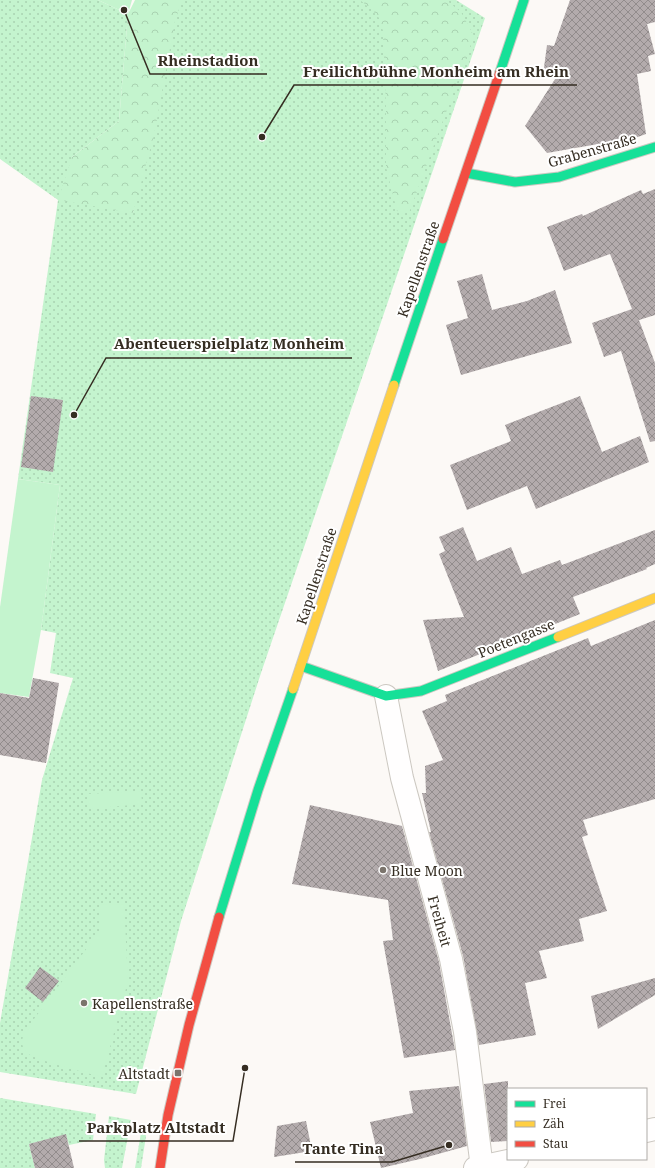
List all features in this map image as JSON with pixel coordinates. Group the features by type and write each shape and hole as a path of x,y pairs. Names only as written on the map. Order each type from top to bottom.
{"street":[{"name":"Kapellenstraße","path":"160,1168 168,1115 189,1025 228,886 258,790 524,0"},
{"name":"Grabenstraße","path":"466,173 515,182 559,177 655,147"},
{"name":"Poetengasse","path":"386,696 421,691 655,598"},
{"path":"301,666 386,696"},
{"name":"Freiheit","path":"386,696 402,778 451,959 465,1032 480,1168"},
{"path":"480,1168 513,1160"}],"green space":[{"path":"0,0 98,0 128,14 119,121 72,157 133,213 164,0 456,0 485,18 261,673 181,921 136,1094 0,1072 0,1023 42,780 73,678 50,673 56,633 41,630 60,485 18,479 58,200 0,159"},
{"path":"98,0 132,0 128,14"},
{"path":"135,0 182,0 175,21 154,135 133,213 58,200 72,157 119,121 128,14"},
{"path":"360,0 446,0 461,12 474,36 409,213 397,211 386,167 386,108 383,31 379,18"},
{"path":"18,479 60,485 41,630 29,697 0,693 0,607"},
{"path":"141,791 142,804 88,809 87,794"},
{"name":"Kapellenstraße","path":"124,904 128,981 102,1077 39,1059 26,1052 22,1044 25,1031 99,932 99,905"},
{"path":"0,1098 96,1114 93,1140 69,1145 66,1135 29,1144 35,1168 0,1168"},
{"path":"109,1116 131,1120 122,1168 105,1168 104,1160"},
{"path":"142,1127 146,1136 141,1168 135,1168"}],"building":[{"path":"570,0 655,0 655,22 647,24 655,54 648,56 651,71 637,74 646,134 621,143 621,140 547,153 525,126 557,76 543,75 547,45 554,46"},
{"path":"655,189 655,315 639,320 655,363 655,441 650,442 621,351 604,357 592,323 632,309 610,254 564,271 547,227 582,214 583,216 641,190 643,194"},
{"path":"482,274 492,310 527,301 555,290 572,343 461,375 446,325 468,318 457,281"},
{"path":"31,396 63,400 53,472 21,467"},
{"path":"580,396 602,452 640,436 649,462 536,509 527,486 467,510 450,465 511,441 505,425"},
{"path":"463,527 477,561 511,547 522,574 560,560 562,565 655,530 655,564 646,568 647,569 573,597 580,614 438,671 423,620 464,617 439,554 445,551 439,537"},
{"path":"655,620 655,799 583,820 588,835 582,837 607,911 579,919 584,941 539,951 547,978 525,983 536,1035 479,1045 463,956 429,832 431,832 422,793 426,793 425,766 443,760 422,711 447,701 445,695 588,638 591,646"},
{"path":"33,678 59,683 46,763 0,755 0,693 29,698"},
{"path":"310,805 402,826 439,962 455,1050 404,1058 383,941 393,940 388,900 292,884"},
{"path":"40,967 59,981 43,1002 25,988"},
{"path":"655,978 655,995 598,1029 591,996"},
{"path":"508,1081 507,1141 491,1142 484,1084"},
{"path":"459,1086 467,1146 381,1168 370,1122 413,1113 409,1091"},
{"path":"306,1121 312,1151 274,1157 277,1126"},
{"path":"66,1134 74,1168 35,1168 29,1144"}],"traffic: fast":[{"path":"500,72 524,0"},
{"path":"466,173 515,182 559,177 655,147"},
{"path":"394,385 443,239"},
{"path":"301,666 386,696 421,691 558,637"},
{"path":"219,917 258,790 293,689"}],"traffic: slow":[{"path":"293,689 394,385"},
{"path":"558,637 655,598"}],"traffic: jam":[{"path":"443,239 500,72"},
{"path":"160,1168 168,1115 189,1025 219,917"}],"place":[{"name":"Rheinstadion","path":"124,10"},
{"name":"Freilichtbühne Monheim am Rhein","path":"262,137"},
{"name":"Abenteuerspielplatz Monheim","path":"74,415"},
{"name":"Blue Moon","path":"383,870"},
{"name":"Kapellenstraße","path":"84,1003"},
{"name":"Parkplatz Altstadt","path":"245,1068"},
{"name":"Altstadt","path":"178,1073"},
{"name":"Tante Tina","path":"449,1145"}]}
